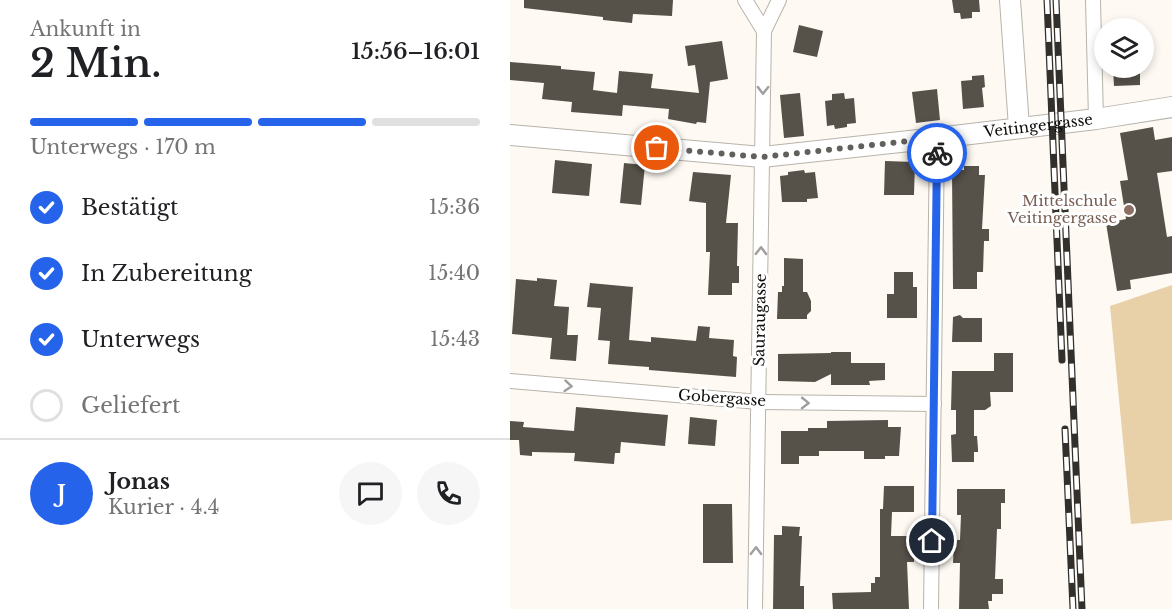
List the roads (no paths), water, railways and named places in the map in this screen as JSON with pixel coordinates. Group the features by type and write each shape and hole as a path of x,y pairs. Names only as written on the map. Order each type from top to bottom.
{"street":[{"path":"745,0 764,31"},
{"name":"Sauraugasse","path":"755,609 764,31 779,0"},
{"path":"1010,0 1019,127"},
{"path":"1093,0 1096,118"},
{"name":"Veitingergasse","path":"510,135 762,157 937,138 1172,107"},
{"path":"932,609 937,138"},
{"name":"Gobergasse","path":"510,381 759,402 934,404"}],"railway":[{"path":"1047,0 1062,360"},
{"path":"1056,0 1082,609"},
{"path":"1065,429 1073,609"}],"place":[{"name":"Mittelschule Veitingergasse","path":"1129,210"}]}
